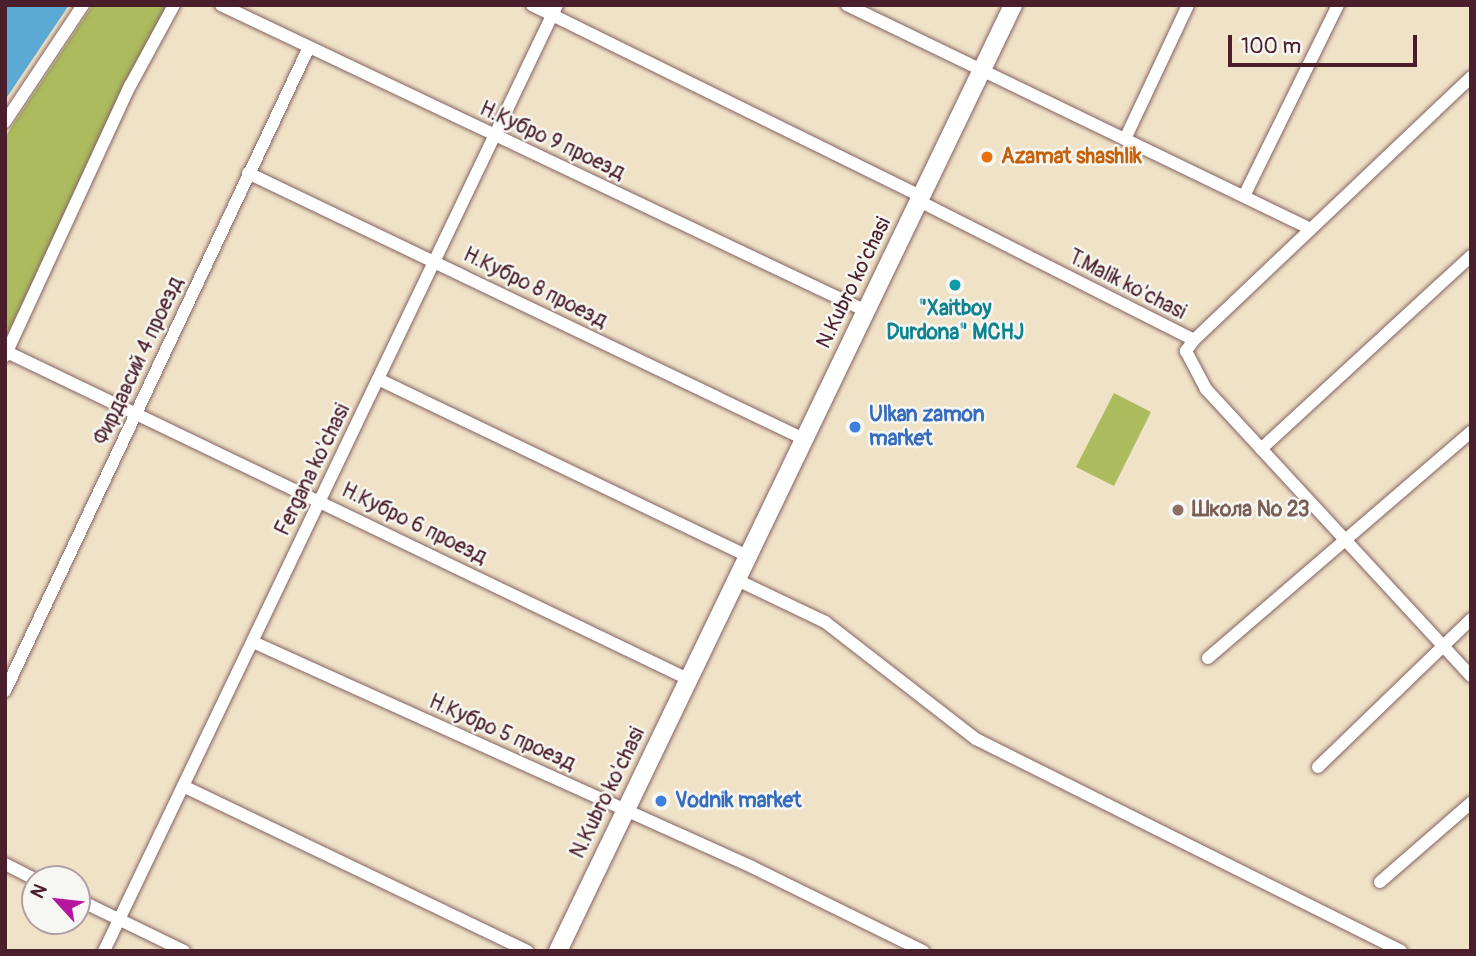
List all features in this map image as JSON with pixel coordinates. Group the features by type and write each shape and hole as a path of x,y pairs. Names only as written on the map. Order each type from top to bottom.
{"street":[{"path":"5,122 83,5"},
{"path":"6,354 130,86 174,5"},
{"name":"Н.Кубро 9 проезд","path":"221,5 866,311"},
{"name":"T.Malik ko'chasi","path":"532,5 555,10 1194,340 1186,351 1190,365 1261,449 1471,676"},
{"path":"847,5 1309,228"},
{"name":"N.Kubro ko'chasi","path":"558,951 1013,5"},
{"path":"1125,139 1188,5"},
{"path":"1244,196 1338,5"},
{"name":"Fergana ko'chasi","path":"104,951 555,10"},
{"name":"Фирдавсий 4 проезд","path":"5,691 309,47"},
{"path":"1194,340 1471,77"},
{"name":"Н.Кубро 8 проезд","path":"248,173 435,260 804,439"},
{"path":"1261,449 1471,256"},
{"name":"Н.Кубро 6 проезд","path":"6,354 137,412 688,679"},
{"path":"378,379 748,556"},
{"path":"1208,658 1347,543 1471,432"},
{"path":"737,580 825,622 975,740 1401,951"},
{"path":"1318,767 1471,619"},
{"name":"Н.Кубро 5 проезд","path":"253,642 626,811 923,951"},
{"path":"183,786 527,951"},
{"path":"1380,883 1471,803"},
{"path":"5,864 21,872"},
{"path":"91,906 184,951"}],"green space":[{"path":"93,5 168,5 5,339 5,137"},
{"path":"1114,393 1151,412 1114,486 1076,467"}],"water":[{"path":"5,5 69,5 5,100"}],"place":[{"name":"Azamat shashlik","path":"987,157"},
{"name":"\"Xaitboy Durdona\" MCHJ","path":"955,285"},
{"name":"Ulkan zamon market","path":"855,427"},
{"name":"Школа № 23","path":"1178,510"},
{"name":"Vodnik market","path":"661,801"}]}
